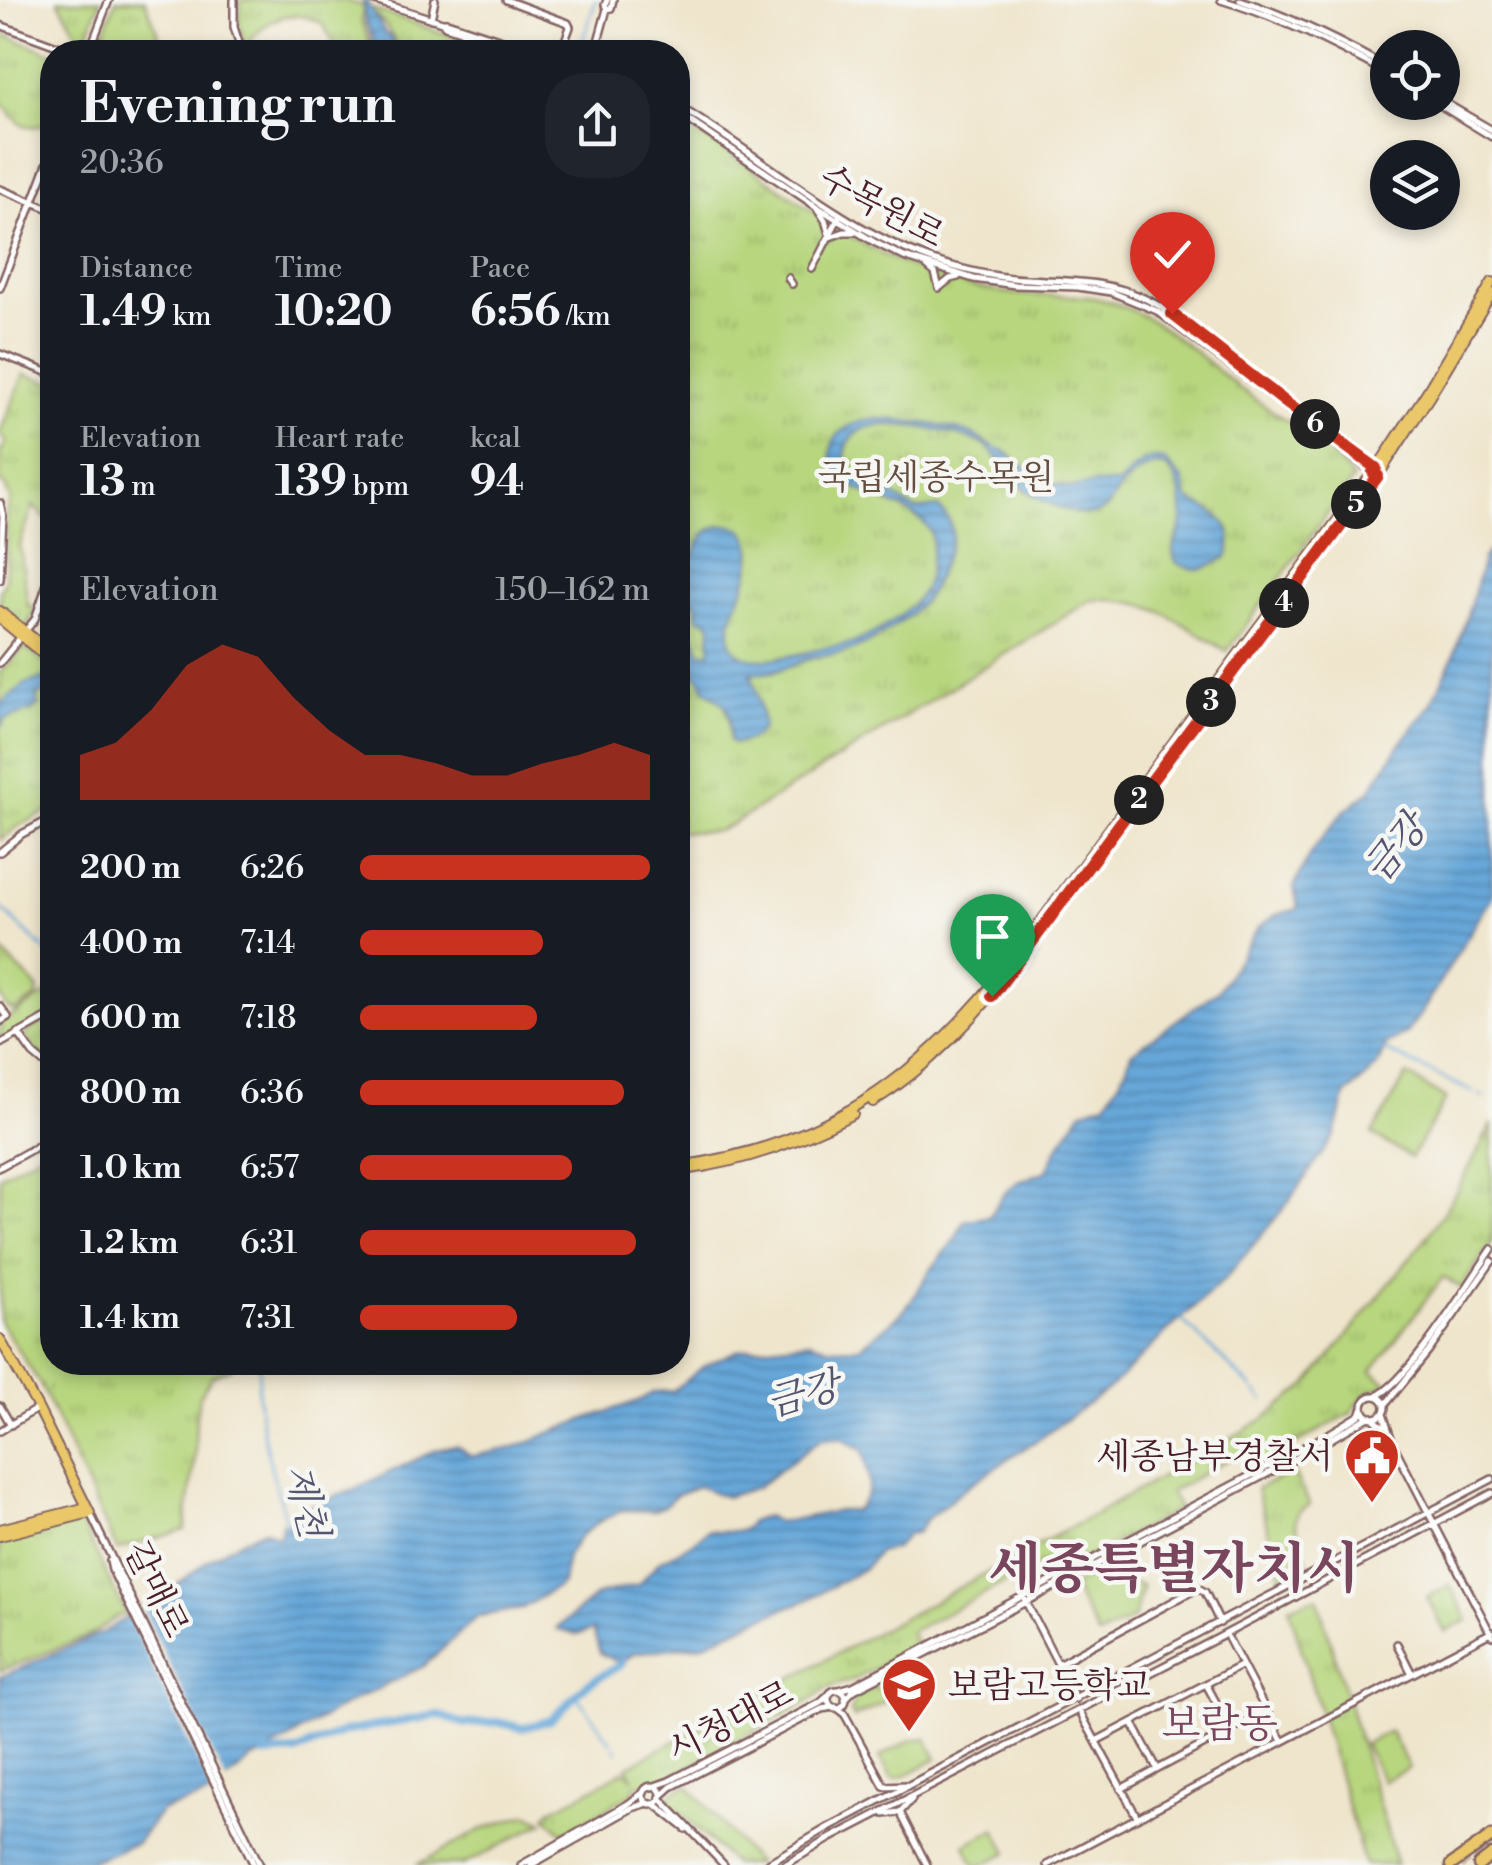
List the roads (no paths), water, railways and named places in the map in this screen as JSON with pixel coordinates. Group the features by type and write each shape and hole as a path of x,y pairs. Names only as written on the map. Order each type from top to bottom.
{"highway":[{"path":"1451,1865 1492,1836"},
{"path":"1479,1865 1492,1855"}],"main road":[{"path":"690,1165 767,1146 826,1122 887,1086 964,1020 1365,482 1377,472 1492,282"},
{"path":"690,1166 740,1160 829,1127 890,1091 967,1024 1015,966 1377,472 1430,396 1492,293"},
{"path":"0,615 40,650"},
{"path":"24,635 40,645"},
{"name":"갈매로","path":"0,1339 88,1510"},
{"path":"0,1533 88,1510"}],"street":[{"path":"94,40 109,0"},
{"path":"234,0 238,40"},
{"path":"373,0 502,40"},
{"path":"432,19 436,0"},
{"path":"506,0 568,23 565,40"},
{"path":"598,40 605,6 610,0"},
{"path":"1221,0 1284,20 1370,62"},
{"path":"1240,0 1286,16 1370,60"},
{"path":"442,22 487,40"},
{"path":"0,25 40,40"},
{"path":"1460,112 1492,133"},
{"path":"1460,116 1492,133"},
{"name":"수목원로","path":"690,118 814,205 908,252 970,271 1026,280 1094,282 1132,292 1172,314 1360,460"},
{"name":"수목원로","path":"690,118 889,250 966,276 1015,285 1100,290 1141,303 1377,472"},
{"path":"0,288 40,183"},
{"path":"0,190 40,205"},
{"path":"814,205 824,216 830,237"},
{"path":"812,269 839,217"},
{"path":"830,237 844,232 859,233"},
{"path":"920,262 934,274 940,288 950,279 966,276"},
{"path":"0,354 40,369"},
{"path":"1365,482 1360,460 1374,462 1384,457"},
{"path":"0,503 4,516 0,580"},
{"path":"0,663 24,635 40,608"},
{"path":"3,850 40,824"},
{"path":"0,1006 8,1017 0,1022"},
{"path":"0,1044 40,1021"},
{"path":"18,1033 40,1060"},
{"path":"0,1166 40,1144"},
{"path":"1393,1444 1363,1407 1366,1398 1383,1394 1413,1362 1492,1249"},
{"path":"1371,1417 1379,1416 1492,1261"},
{"path":"1047,1865 1491,1634 1393,1444 1382,1399 1376,1396"},
{"path":"0,1406 11,1424"},
{"name":"시청대로","path":"839,1690 1024,1600 1327,1435 1360,1415 1363,1407"},
{"path":"0,1431 38,1408"},
{"name":"시청대로","path":"845,1701 854,1690 1371,1417"},
{"path":"766,1865 827,1828 1492,1479"},
{"path":"785,1865 1492,1493"},
{"name":"갈매로","path":"88,1510 257,1865"},
{"path":"1058,1664 1198,1588 1205,1592 1220,1623"},
{"path":"1024,1600 1076,1699"},
{"path":"1228,1638 1234,1629"},
{"path":"1216,1639 1228,1638"},
{"path":"1228,1638 1282,1741"},
{"path":"1397,1644 1412,1674"},
{"path":"1096,1741 1242,1665"},
{"path":"1206,1684 1231,1730"},
{"path":"858,1736 844,1693 832,1691 828,1702 844,1713 884,1786"},
{"name":"시청대로","path":"521,1865 652,1787 669,1782 828,1696"},
{"path":"834,1707 845,1701"},
{"path":"1066,1716 1081,1714 1094,1701"},
{"name":"시청대로","path":"531,1865 632,1808 656,1801 671,1787 822,1708 834,1707"},
{"path":"1122,1789 1266,1710"},
{"path":"1081,1714 1137,1818"},
{"path":"1132,1722 1158,1769"},
{"path":"884,1786 914,1784"},
{"path":"868,1808 884,1786"},
{"path":"652,1787 659,1791 656,1801"},
{"path":"644,1792 644,1800 656,1801 724,1865"},
{"path":"872,1817 900,1812 918,1794"},
{"path":"900,1812 927,1865"}],"water":[{"path":"363,0 367,0 392,40 374,40 365,21"},
{"path":"875,419 909,421 966,432 1003,450 1051,483 1070,488 1119,484 1144,462 1164,460 1183,480 1187,499 1215,514 1227,527 1227,557 1202,568 1176,562 1173,552 1181,527 1180,496 1172,474 1162,466 1147,467 1133,476 1104,510 1081,514 1028,491 991,451 973,440 920,427 868,427 853,436 847,446 845,463 849,474 916,510 938,507 951,527 947,555 926,598 879,636 849,651 773,672 750,673 763,726 751,739 734,744 730,741 725,705 706,690 699,677 690,674 690,629 700,651 710,653 711,625 698,618 696,600 690,604 690,558 705,534 717,527 730,526 742,530 750,541 749,571 732,618 730,636 734,648 755,659 785,657 854,642 894,620 925,587 932,546 928,528 909,512 835,475 833,443 844,429"},
{"name":"금강","path":"1492,547 1492,897 1422,1012 1406,1033 1386,1045 1377,1066 1346,1094 1335,1135 1284,1208 1226,1278 1112,1386 965,1488 927,1519 918,1532 907,1535 895,1548 878,1552 865,1568 807,1600 701,1645 633,1653 622,1664 600,1653 593,1630 577,1635 556,1629 597,1595 638,1585 659,1562 708,1530 742,1530 750,1522 767,1516 777,1523 855,1511 866,1496 869,1476 863,1450 842,1438 822,1438 757,1487 726,1497 697,1486 652,1511 622,1510 581,1535 567,1556 562,1584 521,1609 478,1616 424,1666 343,1706 249,1761 209,1796 161,1811 136,1843 83,1865 0,1865 0,1677 104,1632 243,1539 265,1530 279,1538 282,1523 288,1528 294,1513 436,1450 456,1446 472,1456 513,1448 654,1392 673,1391 705,1365 739,1350 810,1341 831,1348 860,1347 901,1314 964,1221 990,1216 1012,1186 1047,1171 1082,1111 1106,1102 1126,1070 1131,1053 1219,990 1258,928 1276,915 1298,909 1294,887 1310,854 1343,812 1369,792 1431,704 1454,656 1483,559"},
{"path":"40,679 40,695 36,697 39,705 3,720 0,726 0,704 25,684"}],"waterway":[{"path":"583,40 596,0"},
{"name":"제천","path":"0,907 40,945"},
{"path":"1384,1050 1473,1092"},
{"path":"1480,1095 1484,1097"},
{"path":"1179,1317 1253,1389"},
{"name":"제천","path":"259,1375 262,1425 287,1527"},
{"path":"1256,1392 1264,1401"},
{"path":"264,1754 296,1752 343,1732 437,1715 465,1724 497,1722 523,1728 551,1720 587,1684 622,1664"},
{"path":"576,1695 611,1742"},
{"path":"614,1746 618,1753"}],"tunnel":[{"path":"1460,1865 1492,1841"}],"place":[{"name":"세종남부경찰서","path":"1372,1505"},
{"name":"보람고등학교","path":"909,1734"}],"district":[{"name":"세종특별자치시","path":"1174,1568"},
{"name":"보람동","path":"1220,1723"}],"park label":[{"name":"국립세종수목원","path":"936,477"}]}
